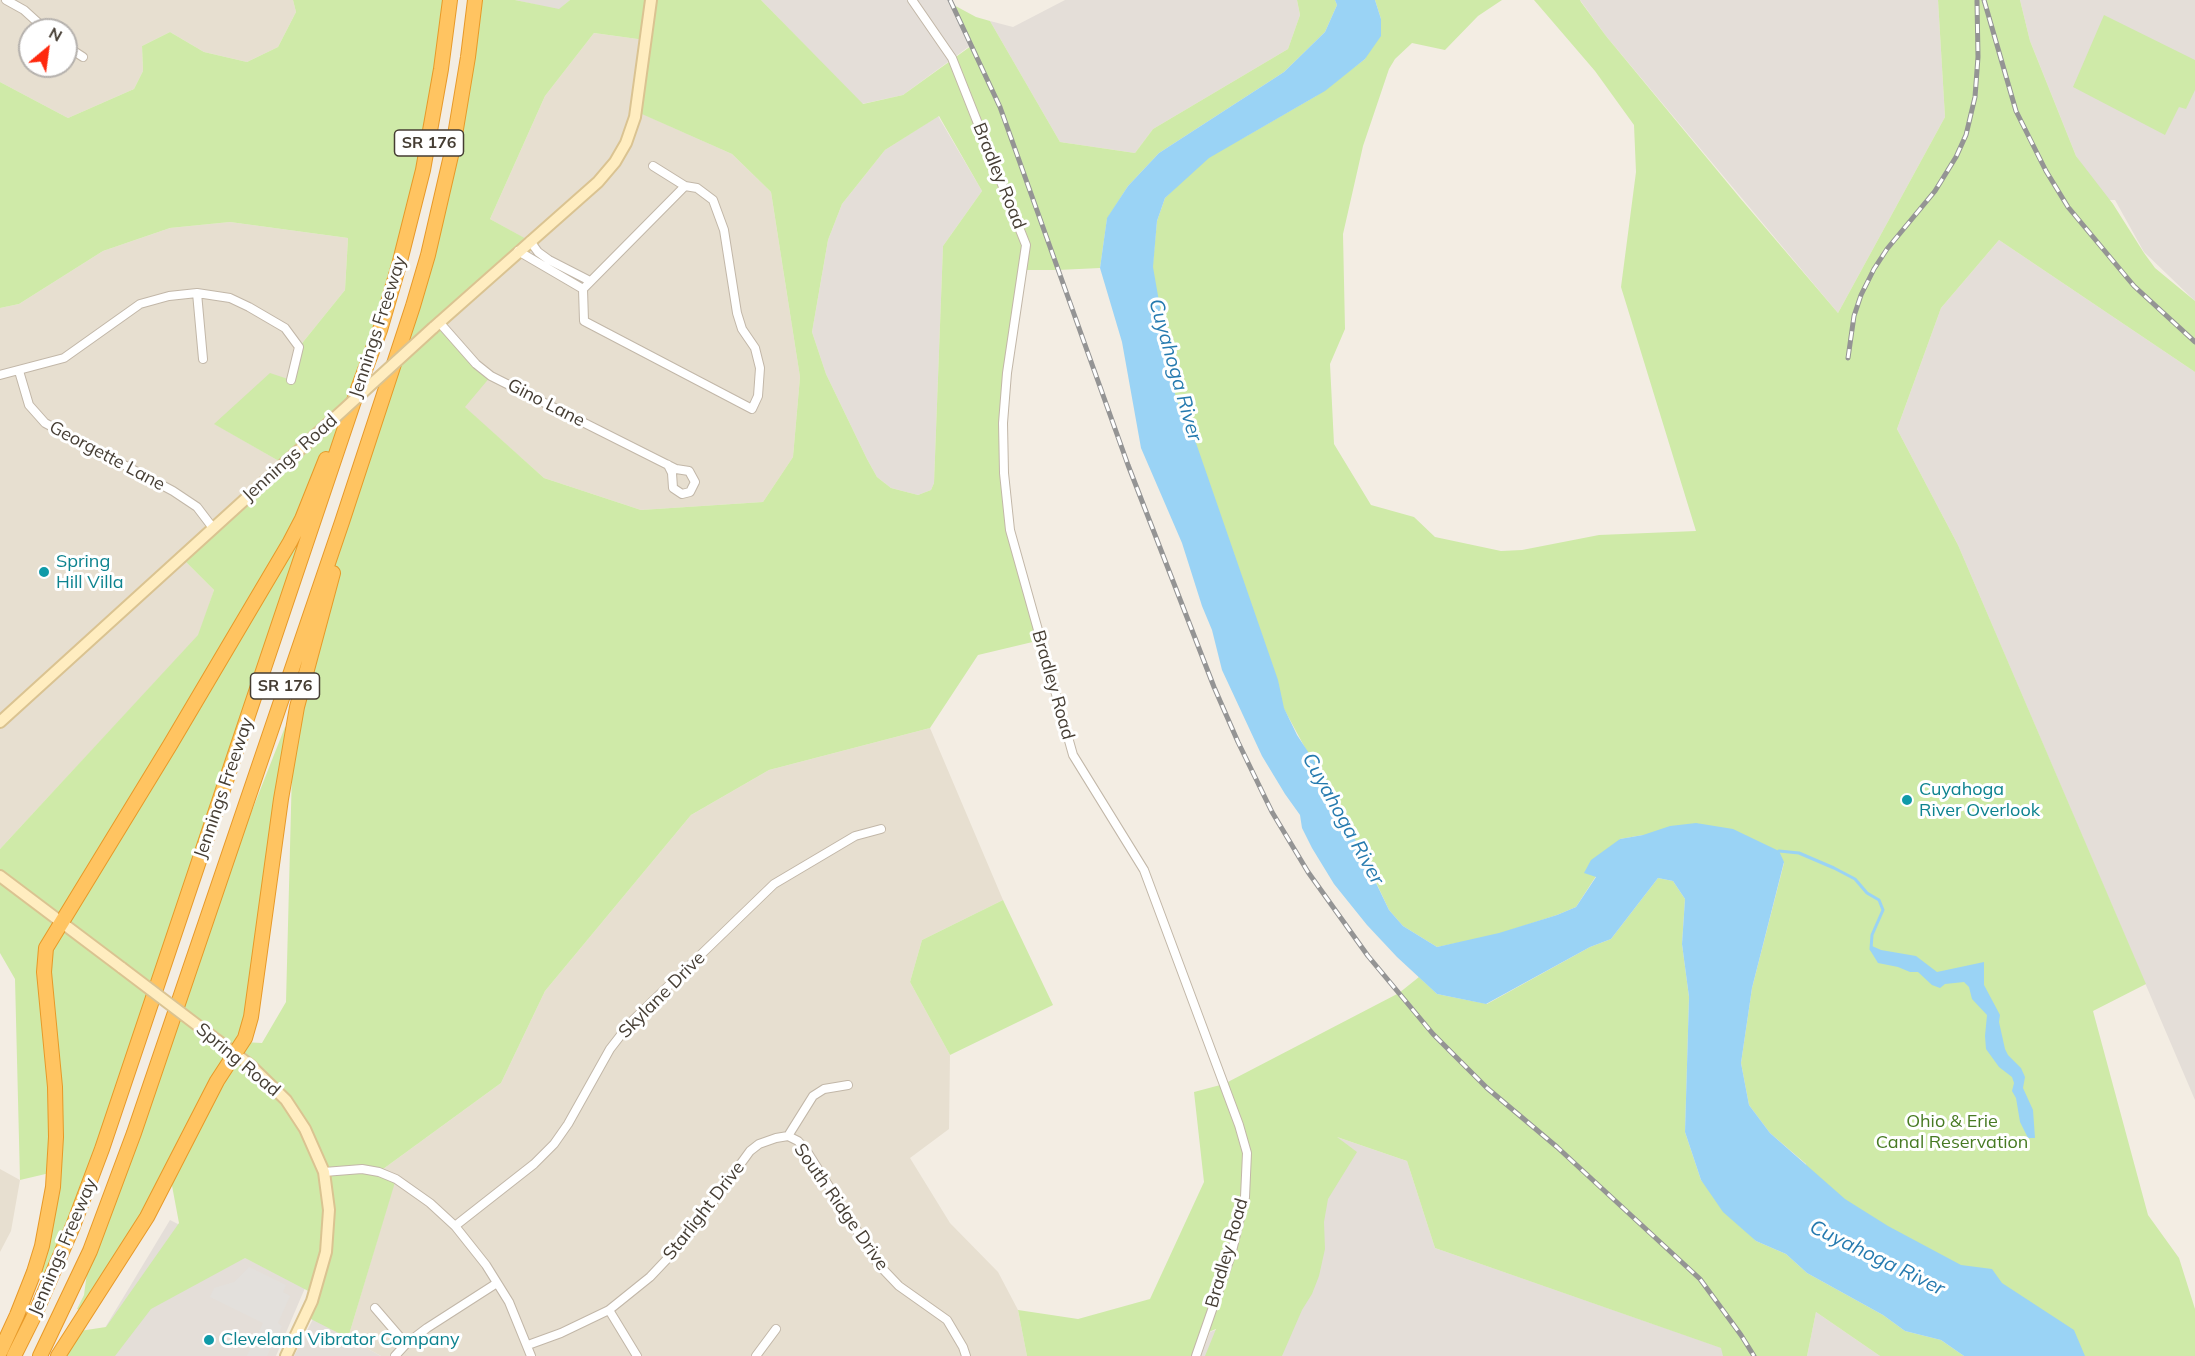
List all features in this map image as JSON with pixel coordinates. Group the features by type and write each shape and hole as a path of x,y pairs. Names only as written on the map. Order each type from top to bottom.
{"highway":[{"name":"Jennings Freeway","path":"14,1356 74,1226 99,1158 359,386 380,330 417,199 433,119 450,0"},
{"name":"Jennings Freeway","path":"40,1356 71,1294 111,1199 342,522 413,306 428,255 455,137 475,0"},
{"path":"0,1352 34,1272 42,1246 53,1187 56,1137 55,1087 44,972 46,948 290,542 359,386"},
{"path":"58,1356 147,1217 217,1082 245,1038 251,1017 297,707 326,603 342,522"}],"street":[{"path":"6,0 33,18"},
{"name":"Jennings Road","path":"0,722 436,325 598,182 615,162 626,143 635,117 651,0"},
{"name":"Bradley Road","path":"912,0 952,58 1026,245 1007,373 1003,423 1004,473 1010,530 1073,755 1144,870 1239,1125 1247,1153 1245,1197 1231,1255 1196,1356"},
{"path":"78,54 83,57"},
{"path":"653,166 685,186 697,188 713,200 724,230 737,313 742,329 754,348 760,368 758,396 752,409 584,321 583,289 685,186"},
{"path":"530,241 538,252 549,260 590,281"},
{"path":"518,251 583,289"},
{"path":"197,293 203,359"},
{"path":"0,375 64,358 140,304 169,296 197,293 230,298 285,328 299,347 291,381"},
{"name":"Gino Lane","path":"436,325 491,376 668,465"},
{"name":"Georgette Lane","path":"19,371 29,405 45,423 173,490 197,507 213,528"},
{"name":"Skylane Drive","path":"455,1226 534,1164 555,1144 610,1049 631,1022 774,884 855,836 881,829"},
{"name":"Spring Road","path":"0,876 268,1080 286,1100 305,1129 324,1172 329,1210 326,1252 312,1301 286,1356"},
{"path":"788,1136 813,1096 824,1089 848,1085"},
{"name":"Starlight Drive","path":"528,1345 561,1333 609,1310 650,1277 686,1239 750,1151 759,1144 776,1137 788,1136"},
{"name":"South Ridge Drive","path":"788,1136 798,1141 806,1150 878,1264 899,1286 947,1320 966,1356"},
{"path":"324,1172 362,1168 396,1179 430,1203 455,1226 497,1283 509,1302 531,1356"},
{"path":"395,1356 427,1328 497,1283"},
{"path":"375,1308 406,1344"},
{"path":"609,1310 637,1356"},
{"path":"756,1356 776,1329"}],"shaded area":[{"path":"0,0 293,0 296,12 278,47 247,62 204,52 170,32 142,46 143,71 134,89 68,118 0,82"},
{"path":"515,0 570,0 559,10"},
{"path":"761,0 950,0 971,45 903,95 862,104"},
{"path":"1065,0 1297,0 1300,15 1288,49 1153,129 1135,153 1060,142 990,21 1013,27"},
{"path":"1580,0 1938,0 1945,117 1838,313 1606,36"},
{"path":"2020,0 2195,0 2195,301 2144,252 2115,200 2106,200 2076,156 2030,41"},
{"path":"594,33 645,40 636,111 732,154 771,192 800,377 793,457 763,502 641,510 544,478 464,407 439,322 529,241 490,219 545,96"},
{"path":"938,116 982,191 943,246 934,483 931,490 918,495 891,488 877,477 826,374 812,332 828,240 842,204 885,150"},
{"path":"230,222 348,238 345,290 299,347 291,380 215,424 284,464 181,557 214,590 199,635 0,849 0,308 19,304 103,251 170,228"},
{"path":"1999,240 2195,372 2195,1100 1958,545 1897,429 1941,308"},
{"path":"930,728 1003,900 922,940 910,982 950,1055 949,1129 910,1158 950,1223 998,1272 1018,1310 1027,1356 381,1356 348,1338 395,1180 379,1172 501,1083 545,991 691,815 769,770"},
{"path":"1334,1136 1407,1161 1435,1248 1745,1356 1201,1356 1210,1332 1285,1305"},
{"path":"0,1169 20,1180 11,1231 0,1252"},
{"path":"170,1220 305,1288 276,1356 88,1356"},
{"path":"249,1267 286,1285 283,1292 290,1296 278,1323 282,1326 267,1356 247,1356 263,1323 210,1297 214,1288 234,1282"},
{"path":"1816,1312 1880,1356 1807,1356"},
{"path":"313,1319 348,1338 381,1356 294,1356"}],"green space":[{"path":"293,0 450,0 399,265 335,438 291,542 304,553 49,1281 34,1272 54,1172 20,1180 15,979 0,953 0,849 198,635 214,590 181,557 284,464 214,424 270,373 291,380 299,347 345,290 348,238 230,222 170,228 103,251 19,304 0,308 0,82 68,118 134,89 143,71 142,46 170,32 204,52 247,62 278,47 296,12"},
{"path":"475,0 515,0 559,9 570,0 761,0 863,104 903,95 971,46 950,3 976,17 990,21 1060,142 1135,153 1153,129 1288,49 1300,15 1297,0 1335,0 1337,5 1325,32 1284,72 1159,153 1128,186 1107,219 1100,268 1022,270 1003,423 1010,530 1041,640 978,655 930,728 769,770 691,815 545,991 501,1083 379,1172 396,1179 348,1338 305,1316 314,1294 245,1258 151,1309 115,1356 58,1356 73,1332 106,1327 179,1223 170,1175 82,1311 77,1309 84,1295 90,1251 189,970 285,727 288,725 243,1042 262,1043 286,1002 293,732 334,568 342,522 428,255","holes":["594,33 645,40 635,111 732,154 771,192 800,377 793,457 763,502 641,510 544,478 465,407 491,376 439,322 530,241 490,219 545,96","939,116 982,191 943,246 934,483 931,490 918,495 891,488 877,477 826,374 812,332 828,240 842,204 885,150"]},
{"name":"Ohio & Erie Canal Reservation","path":"1375,0 1502,0 1478,16 1445,50 1412,43 1395,59 1389,69 1363,146 1343,234 1345,329 1330,364 1334,444 1371,505 1414,517 1435,537 1501,551 1522,550 1599,535 1696,531 1621,287 1636,172 1634,125 1595,71 1534,0 1580,0 1606,36 1838,313 1945,117 1938,0 2020,0 2030,41 2076,156 2113,204 2155,268 2195,301 2195,372 1999,240 1941,308 1897,429 1958,545 2146,984 2093,1011 2148,1215 2179,1258 2195,1309 2195,1356 2063,1356 1810,1201 1806,1164 1770,1133 1749,1105 1741,1063 1752,988 1784,863 1643,835 1620,839 1576,907 1477,941 1437,947 1403,926 1389,910 1365,859 1283,707 1170,404 1150,293 1157,221 1165,198 1210,152 1243,138 1316,96 1365,59 1381,19"},
{"path":"2104,15 2195,60 2195,90 2186,109 2179,107 2165,135 2073,87"},
{"path":"1658,878 1673,881 1685,899 1682,944 1689,997 1685,1132 1701,1180 1756,1241 1786,1254 1807,1273 1883,1315 1905,1331 1941,1340 1964,1356 1880,1356 1816,1312 1807,1356 1723,1356 1721,1348 1435,1248 1407,1161 1337,1137 1357,1152 1328,1199 1324,1222 1325,1249 1319,1276 1282,1356 1205,1356 1216,1329 1204,1334 1196,1356 1027,1356 1018,1310 1078,1319 1150,1299 1204,1182 1194,1092 1224,1084 1399,993 1419,977 1437,994 1487,1004 1590,947 1611,939"},
{"path":"1003,900 1053,1005 950,1055 910,982 922,940"}],"water":[{"name":"Cuyahoga River","path":"1335,0 1375,0 1381,19 1381,36 1365,59 1325,91 1209,158 1165,198 1157,221 1153,267 1176,399 1195,440 1278,680 1284,708 1297,735 1326,779 1389,910 1403,926 1437,947 1499,933 1576,907 1596,877 1584,873 1591,860 1620,839 1643,835 1670,826 1696,823 1733,829 1779,851 1784,862 1752,988 1741,1063 1749,1105 1770,1133 1845,1199 1888,1226 1961,1265 1992,1269 2002,1283 2074,1330 2085,1356 1964,1356 1941,1340 1905,1331 1883,1315 1807,1273 1786,1254 1756,1241 1723,1212 1701,1180 1685,1132 1689,997 1682,944 1685,899 1673,881 1658,878 1611,939 1590,947 1486,1004 1437,994 1367,925 1334,884 1312,848 1302,828 1300,815 1262,756 1222,670 1212,630 1182,543 1141,448 1122,342 1100,268 1107,218 1128,186 1159,153 1284,72 1325,32 1337,5"},
{"path":"1872,946 1881,950 1916,956 1937,972 1984,962 1984,985 2000,1015 1999,1022 2005,1049 2021,1068 2025,1077 2023,1088 2033,1110 2035,1138 2028,1138 2020,1122 2016,1098 2012,1091 2014,1083 2012,1077 1999,1067 1986,1049 1987,1015 1972,999 1969,987 1964,982 1945,984 1940,988 1932,985 1918,972 1878,963 1870,950"}],"waterway":[{"path":"1779,851 1799,853 1834,868 1855,879 1867,893 1879,900 1883,910 1872,935 1871,949"}],"railway":[{"path":"950,0 1000,107 1128,465 1214,687 1272,812 1308,872 1368,956 1433,1034 1487,1088 1557,1147 1700,1279 1754,1356"},
{"path":"1984,0 2016,111 2046,171 2068,207 2134,286 2195,342"},
{"path":"1848,358 1854,316 1874,269 1887,249 1935,191 1956,157 1966,135 1975,97 1978,57 1977,1"}],"place":[{"name":"Spring Hill Villa","path":"44,572"},
{"name":"Cuyahoga River Overlook","path":"1907,800"},
{"name":"Cleveland Vibrator Company","path":"209,1340"}]}
